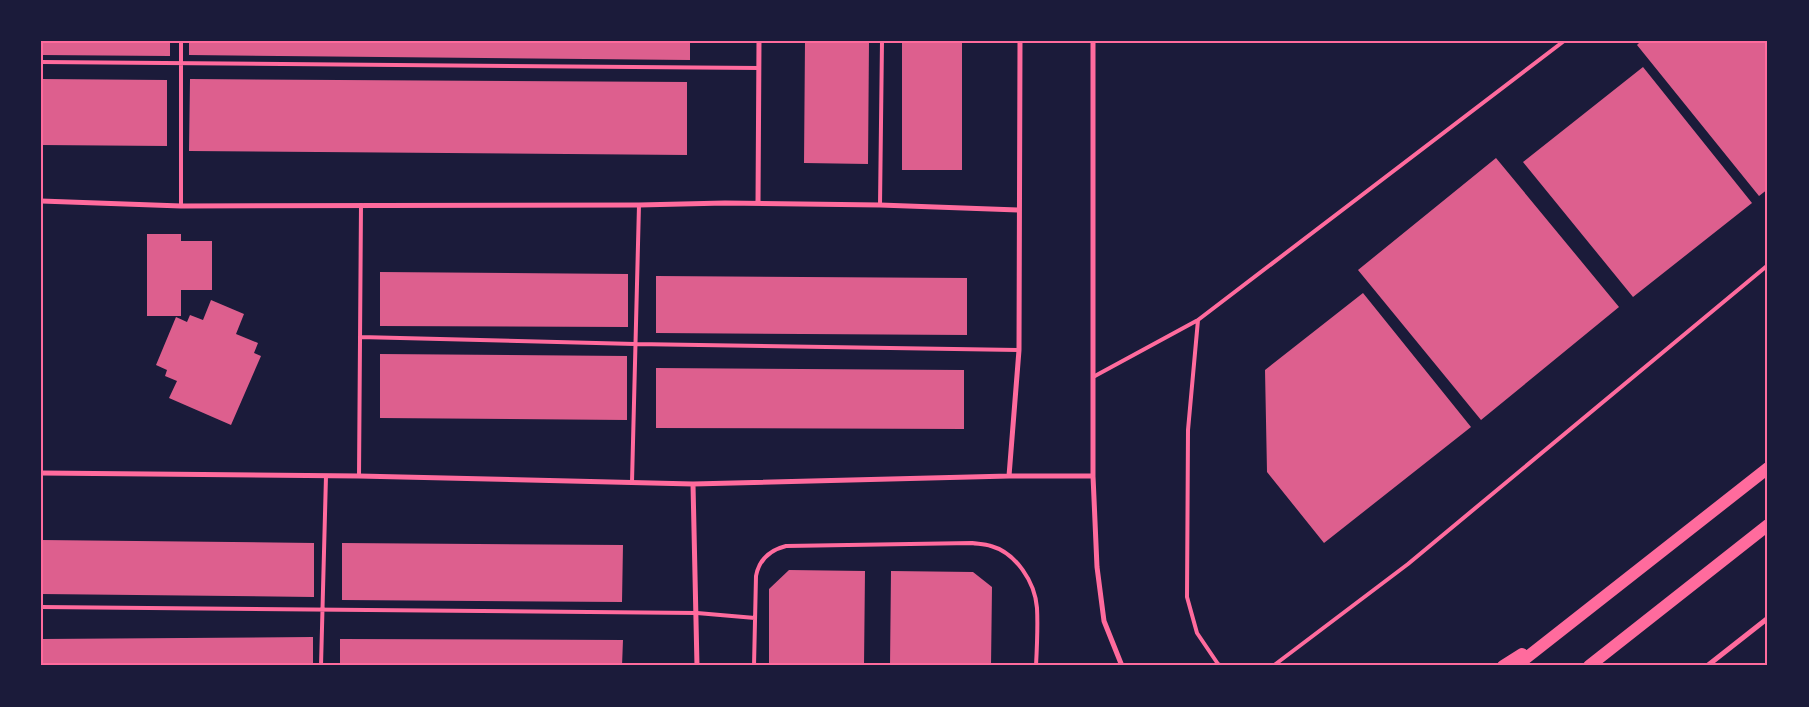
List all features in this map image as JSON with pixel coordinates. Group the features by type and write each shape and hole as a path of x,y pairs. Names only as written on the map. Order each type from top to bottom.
{"main road":[{"path":"1516,666 1768,468"},
{"path":"1589,666 1768,525"},
{"path":"1503,666 1562,630"}],"street":[{"path":"758,203 759,41"},
{"path":"1009,476 1019,350 1020,41"},
{"path":"1093,41 1093,476 1097,567 1104,621 1122,666"},
{"path":"41,201 181,206 758,203 1019,210"},
{"path":"41,473 359,476 693,484 1009,476 1093,476"},
{"path":"693,484 698,666"},
{"path":"1707,666 1768,618"}],"lane":[{"path":"181,41 181,206"},
{"path":"880,205 882,41"},
{"path":"1093,377 1198,320 1564,41"},
{"path":"41,62 759,68"},
{"path":"359,476 361,205"},
{"path":"632,482 639,205"},
{"path":"1273,666 1408,564 1768,265"},
{"path":"1198,320 1188,430 1187,596 1197,633 1218,664 1222,666"},
{"path":"360,337 636,344 1019,350"},
{"path":"321,666 326,476"},
{"path":"754,666 757,571 767,554 786,546 972,543 992,546 1006,553 1016,562 1031,584 1037,606 1036,666"},
{"path":"41,607 697,613 755,618"}],"building":[{"path":"41,41 170,41 170,56 41,55"},
{"path":"189,41 690,41 690,60 189,55"},
{"path":"805,41 869,41 868,164 804,163"},
{"path":"902,41 962,41 962,170 902,170"},
{"path":"1641,41 1768,41 1768,189 1759,196 1637,45"},
{"path":"1643,67 1752,203 1633,297 1523,162"},
{"path":"41,79 167,80 167,146 41,145"},
{"path":"190,79 687,82 687,155 189,151"},
{"path":"1496,158 1619,307 1481,420 1358,270"},
{"path":"147,234 181,234 181,241 212,241 212,290 181,290 181,316 147,316"},
{"path":"380,272 628,274 628,327 380,326"},
{"path":"656,276 967,278 967,335 656,333"},
{"path":"1363,293 1471,427 1324,543 1267,472 1265,370"},
{"path":"211,300 244,314 236,334 258,343 254,353 261,356 231,425 169,398 177,381 165,376 167,370 156,365 176,317 187,322 190,315 203,320"},
{"path":"380,354 627,356 627,420 380,418"},
{"path":"656,368 964,370 964,429 656,428"},
{"path":"41,540 314,543 314,597 41,594"},
{"path":"342,543 623,545 622,602 342,600"},
{"path":"789,570 865,571 864,666 769,666 769,589"},
{"path":"891,571 973,572 992,587 991,666 890,666"},
{"path":"313,637 313,666 41,666 41,639"},
{"path":"340,639 623,640 622,666 340,666"}]}
